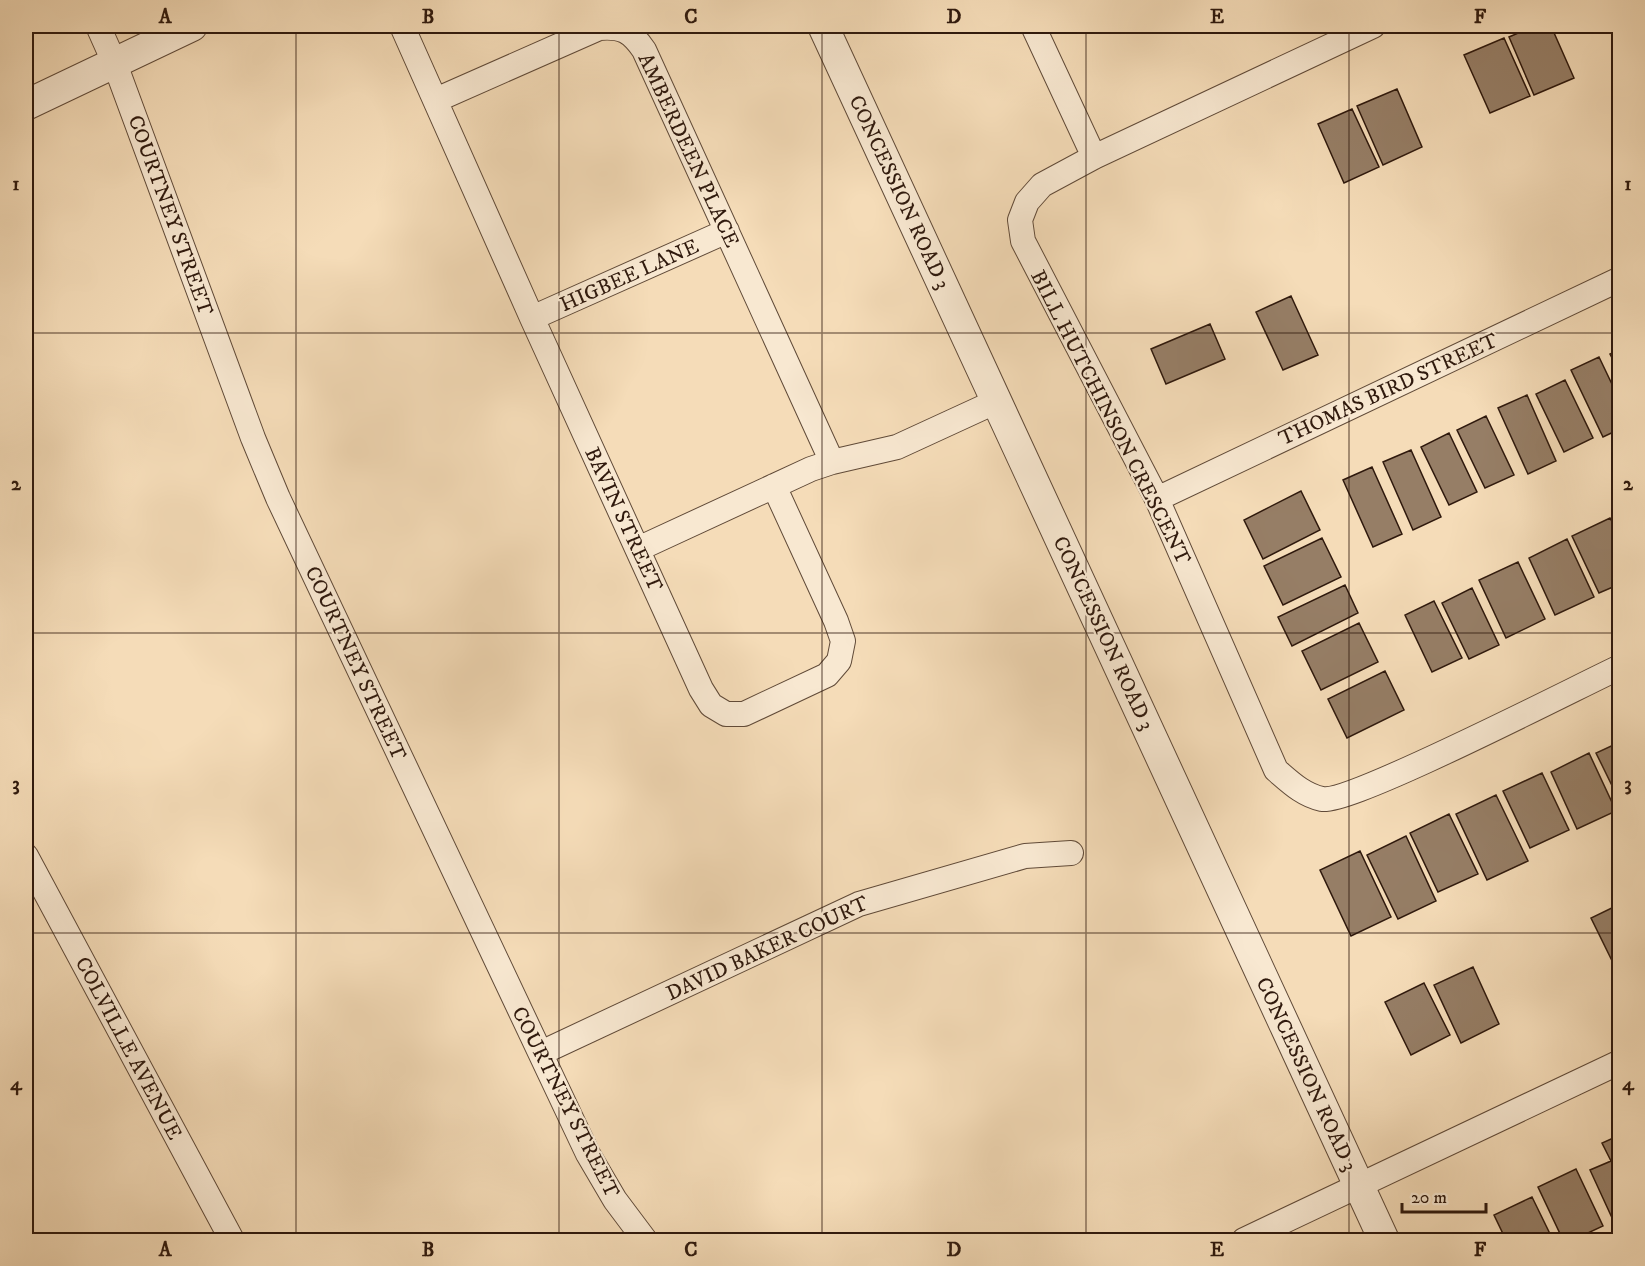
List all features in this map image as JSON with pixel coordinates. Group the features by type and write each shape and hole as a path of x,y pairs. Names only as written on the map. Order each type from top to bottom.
{"street":[{"name":"COURTNEY STREET","path":"98,26 115,64 253,438 278,498 588,1154 615,1200 645,1240"},
{"path":"26,105 192,26"},
{"name":"BAVIN STREET","path":"402,26 701,689 711,705 726,714 744,714 817,680 827,675 839,661 843,641 774,486"},
{"name":"AMBERDEEN PLACE","path":"436,100 599,28 617,26 633,34 644,50 832,462"},
{"name":"CONCESSION ROAD 3","path":"823,26 1384,1240"},
{"path":"1033,26 1094,157"},
{"name":"BILL HUTCHINSON CRESCENT","path":"1373,26 1094,157 1042,185 1027,202 1020,220 1023,241 1157,499 1276,770 1299,790 1324,800 1376,784 1620,667"},
{"name":"HIGBEE LANE","path":"532,318 727,231"},
{"name":"THOMAS BIRD STREET","path":"1157,499 1620,279"},
{"path":"638,549 811,469 897,447 997,401"},
{"name":"DAVID BAKER COURT","path":"541,1053 859,904 1025,855 1071,853"},
{"name":"COLVILLE AVENUE","path":"26,856 232,1240"},
{"path":"1244,1240 1360,1188 1620,1062"}],"building":[{"path":"1535,26 1551,26 1574,78 1534,95 1509,37"},
{"path":"1504,38 1530,96 1490,113 1464,55"},
{"path":"1397,89 1422,147 1383,165 1357,106"},
{"path":"1352,109 1379,167 1344,183 1318,124"},
{"path":"1291,296 1318,355 1283,370 1256,312"},
{"path":"1210,324 1225,359 1166,384 1151,349"},
{"path":"1620,349 1620,373 1610,354"},
{"path":"1599,357 1620,401 1620,429 1603,437 1571,370"},
{"path":"1565,380 1593,438 1564,452 1536,394"},
{"path":"1527,395 1556,461 1528,474 1498,408"},
{"path":"1486,416 1514,475 1485,488 1457,430"},
{"path":"1449,433 1477,492 1449,505 1421,447"},
{"path":"1411,450 1441,517 1413,530 1383,462"},
{"path":"1372,467 1402,534 1373,547 1343,480"},
{"path":"1301,491 1320,530 1263,559 1244,520"},
{"path":"1610,518 1620,537 1620,584 1599,593 1572,536"},
{"path":"1322,538 1341,577 1283,605 1264,566"},
{"path":"1567,539 1594,597 1555,615 1529,558"},
{"path":"1518,562 1545,619 1506,638 1479,580"},
{"path":"1345,585 1358,613 1292,646 1278,617"},
{"path":"1472,588 1499,645 1469,659 1442,603"},
{"path":"1434,601 1462,658 1432,672 1405,615"},
{"path":"1359,623 1378,662 1321,690 1302,651"},
{"path":"1385,671 1404,710 1347,738 1328,699"},
{"path":"1620,742 1620,802 1596,753"},
{"path":"1589,753 1616,811 1577,829 1551,772"},
{"path":"1542,773 1569,830 1530,848 1503,791"},
{"path":"1496,795 1528,861 1487,880 1456,814"},
{"path":"1449,814 1478,874 1438,892 1410,833"},
{"path":"1406,836 1436,901 1398,919 1367,855"},
{"path":"1360,851 1391,917 1351,936 1320,870"},
{"path":"1620,904 1620,977 1591,918"},
{"path":"1473,967 1499,1024 1461,1043 1434,985"},
{"path":"1424,983 1450,1035 1411,1055 1385,1002"},
{"path":"1620,1135 1619,1233 1590,1170 1611,1161 1602,1143"},
{"path":"1576,1169 1603,1226 1573,1240 1563,1240 1538,1187"},
{"path":"1532,1197 1553,1240 1506,1240 1494,1215"}]}
